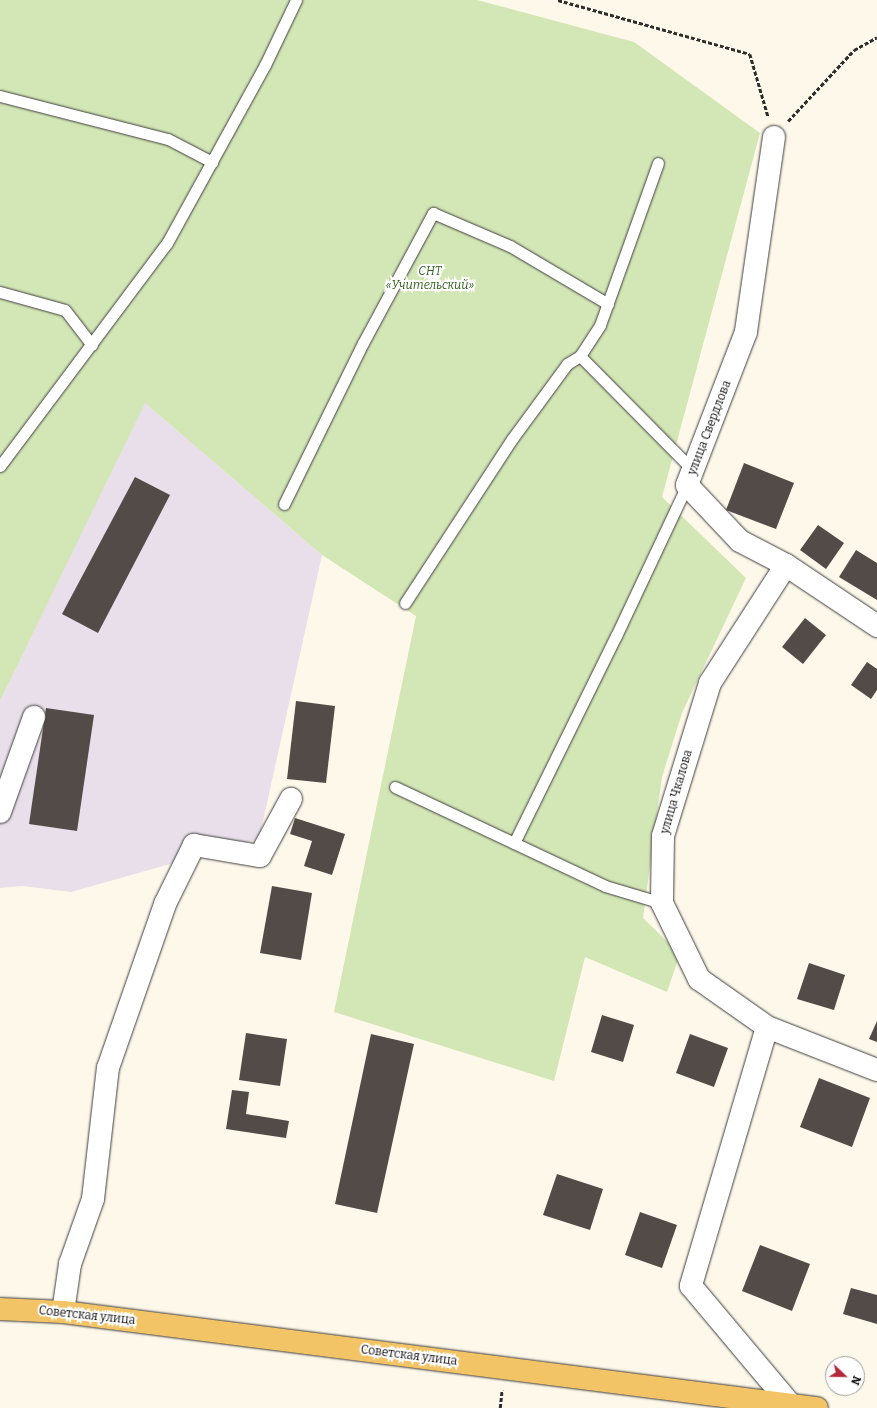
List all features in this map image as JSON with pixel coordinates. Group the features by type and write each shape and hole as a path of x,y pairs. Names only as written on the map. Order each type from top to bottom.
{"main road":[{"name":"Советская улица","path":"0,1309 63,1312 817,1408"}],"street":[{"name":"улица Свердлова","path":"774,136 746,332 691,478 740,541 786,565 877,626"},
{"name":"улица Чкалова","path":"786,565 710,683 663,836 662,903 699,979 767,1027 877,1070"},
{"path":"0,812 34,717"},
{"path":"63,1312 70,1264 93,1199 108,1068 165,904 194,846 260,856 291,800"},
{"path":"767,1027 691,1286 790,1404"}],"lane":[{"path":"0,466 92,345 167,242 265,65 296,0"},
{"path":"0,96 168,139 212,162"},
{"path":"405,603 512,439 567,364 580,356 600,325 658,163"},
{"path":"284,504 363,343 433,213 510,246 608,304"},
{"path":"0,292 66,310 92,345"},
{"path":"514,842 616,636 691,478 580,356"},
{"path":"395,787 605,886 662,903"}],"path":[{"path":"558,0 750,54 774,136"},
{"path":"774,136 854,50 877,37"}],"shaded area":[{"path":"144,402 322,555 259,839 71,892 22,886 0,888 0,701"}],"green space":[{"name":"СНТ «Учительский»","path":"0,0 477,0 634,42 760,133 662,497 746,578 682,713 662,777 643,918 680,954 667,992 585,957 554,1081 334,1012 416,616 322,555 145,403 0,701"}],"building":[{"path":"744,463 794,483 776,529 726,510"},
{"path":"135,477 170,495 98,633 62,614"},
{"path":"818,525 844,543 826,569 800,550"},
{"path":"856,550 877,563 877,600 839,577"},
{"path":"805,618 826,635 803,664 782,647"},
{"path":"867,662 877,669 877,690 871,699 851,685"},
{"path":"296,701 335,706 326,783 287,779"},
{"path":"46,708 94,715 77,831 29,824"},
{"path":"295,818 345,834 332,875 304,866 312,841 290,834"},
{"path":"272,886 312,893 301,960 260,953"},
{"path":"809,963 845,975 834,1010 797,999"},
{"path":"602,1015 634,1025 623,1062 591,1052"},
{"path":"877,1021 877,1042 869,1039"},
{"path":"246,1033 287,1039 280,1086 239,1080"},
{"path":"371,1034 414,1044 377,1213 335,1204"},
{"path":"690,1034 728,1048 714,1087 676,1073"},
{"path":"819,1078 870,1098 852,1147 800,1127"},
{"path":"232,1090 249,1092 246,1114 289,1121 286,1138 226,1129"},
{"path":"557,1174 603,1189 590,1230 543,1215"},
{"path":"640,1212 677,1225 662,1268 625,1255"},
{"path":"760,1245 810,1264 792,1311 742,1291"},
{"path":"851,1288 877,1295 877,1324 843,1314"}]}
